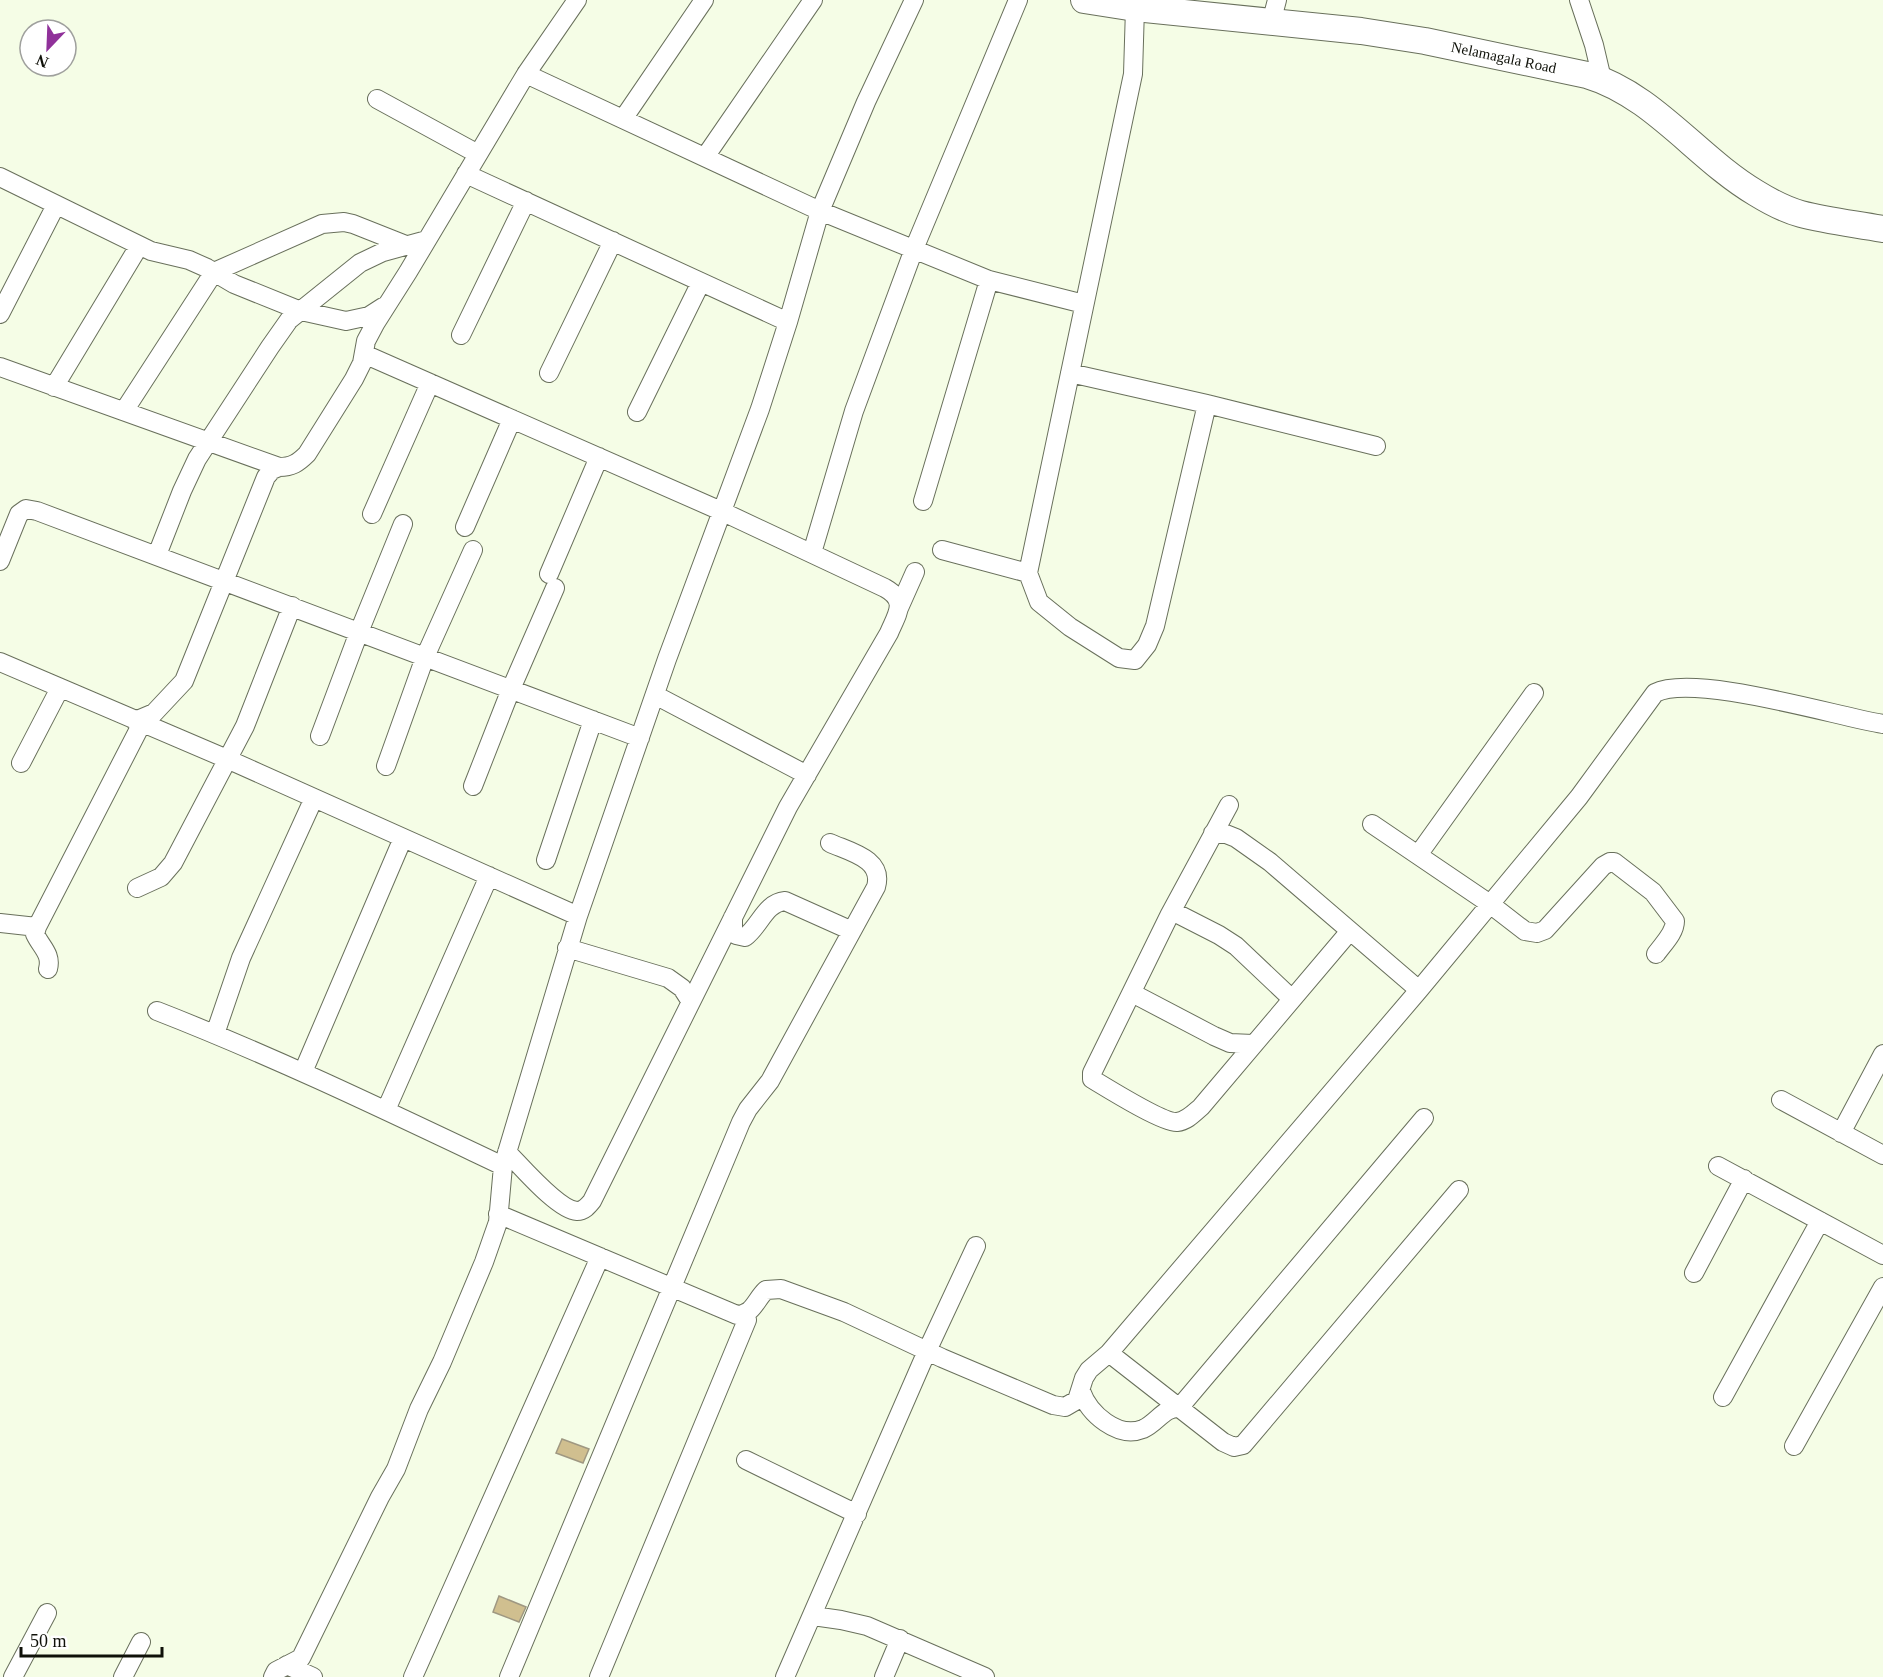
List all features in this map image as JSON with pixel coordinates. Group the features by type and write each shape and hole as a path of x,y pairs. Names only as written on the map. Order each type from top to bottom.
{"street":[{"path":"0,368 279,466 293,466 307,454 354,379 362,363 366,341 375,324 526,74 577,0"},
{"path":"623,118 704,0"},
{"path":"705,157 813,0"},
{"path":"280,1671 301,1658 396,1469 418,1408 442,1362 484,1262 498,1222 505,1159 567,948 655,695 760,409 820,211 866,102 914,0"},
{"path":"813,553 854,411 914,249 1018,0"},
{"name":"Nelamagala Road","path":"1084,0 1135,8 1274,11 1361,31 1425,41 1602,79 1658,115 1724,171 1756,193 1801,214 1883,229"},
{"path":"1579,0 1594,45 1602,79"},
{"path":"1135,8 1133,74 1028,573 1039,602 1070,627 1119,658 1135,660 1147,645 1155,626 1207,404"},
{"path":"526,74 820,211 989,280 1084,304"},
{"path":"376,99 478,154"},
{"path":"466,174 788,322"},
{"path":"0,177 139,246 189,260 234,284 301,311 346,321 369,316 387,305"},
{"path":"461,335 526,201"},
{"path":"0,314 56,205"},
{"path":"124,411 214,272 322,224 344,222 353,224 406,245"},
{"path":"157,555 197,459 289,320 360,263 383,252 427,240"},
{"path":"549,373 613,241"},
{"path":"54,387 139,246"},
{"path":"923,501 989,280"},
{"path":"637,412 701,282"},
{"path":"364,354 722,510 813,553 889,591 899,601 899,608"},
{"path":"1070,373 1376,446"},
{"path":"372,514 430,383"},
{"path":"465,527 513,419"},
{"path":"473,786 599,457"},
{"path":"48,969 50,962 48,954 35,934 37,927 139,722 154,713 184,681 266,477 279,466"},
{"path":"0,561 19,514 30,509 225,580 640,738"},
{"path":"320,736 403,525"},
{"path":"386,766 425,657 473,550"},
{"path":"942,550 1028,573"},
{"path":"157,1011 505,1159 554,1199 572,1210 584,1210 592,1201 788,807 889,633 915,572"},
{"path":"137,888 161,877 168,871 252,710 292,606"},
{"path":"0,662 227,759 578,916"},
{"path":"1424,1118 1179,1408 1170,1409 1142,1430 1124,1430 1110,1425 1091,1411 1081,1391 1081,1385 1089,1370 1109,1353 1419,990 1580,797 1655,693 1662,689 1680,687 1736,693 1883,724"},
{"path":"21,763 60,688"},
{"path":"1418,855 1534,693"},
{"path":"655,695 807,775"},
{"path":"546,860 593,720"},
{"path":"215,1034 241,958 314,798"},
{"path":"1228,805 1172,911 1091,1078 1159,1116 1172,1122 1179,1122 1194,1113 1350,931"},
{"path":"1372,824 1490,904 1525,932 1537,933 1545,930 1603,866 1614,862 1653,892 1675,921 1673,931 1656,954"},
{"path":"1213,833 1226,834 1248,845 1419,990"},
{"path":"303,1072 403,838"},
{"path":"509,1677 748,1109 770,1081 876,887 877,873 870,862 830,843"},
{"path":"386,1110 489,876"},
{"path":"733,917 733,932 745,937 774,903 785,901 852,931"},
{"path":"1172,911 1236,946 1292,999"},
{"path":"0,923 37,927"},
{"path":"567,948 668,978 682,988 691,1002"},
{"path":"1131,993 1230,1043 1253,1044"},
{"path":"1841,1132 1883,1054"},
{"path":"1780,1100 1883,1155"},
{"path":"1718,1166 1883,1255"},
{"path":"1694,1273 1744,1179"},
{"path":"1109,1353 1228,1445 1234,1447 1243,1445 1459,1190"},
{"path":"498,1214 737,1315 751,1310 766,1290 780,1289 844,1312 927,1351 1053,1405 1065,1407 1070,1405 1077,1400 1081,1391"},
{"path":"1723,1397 1820,1221"},
{"path":"784,1677 813,1616 927,1351 976,1246"},
{"path":"413,1677 600,1257"},
{"path":"1794,1446 1883,1287"},
{"path":"599,1677 747,1320 745,1313"},
{"path":"746,1460 857,1514"},
{"path":"13,1677 47,1612"},
{"path":"813,1616 867,1626 985,1677"},
{"path":"884,1677 900,1640"},
{"path":"123,1677 141,1642"},
{"path":"280,1671 313,1677"}],"building":[{"path":"562,1439 589,1449 583,1463 556,1453"},
{"path":"499,1596 526,1607 519,1622 493,1612"}]}
